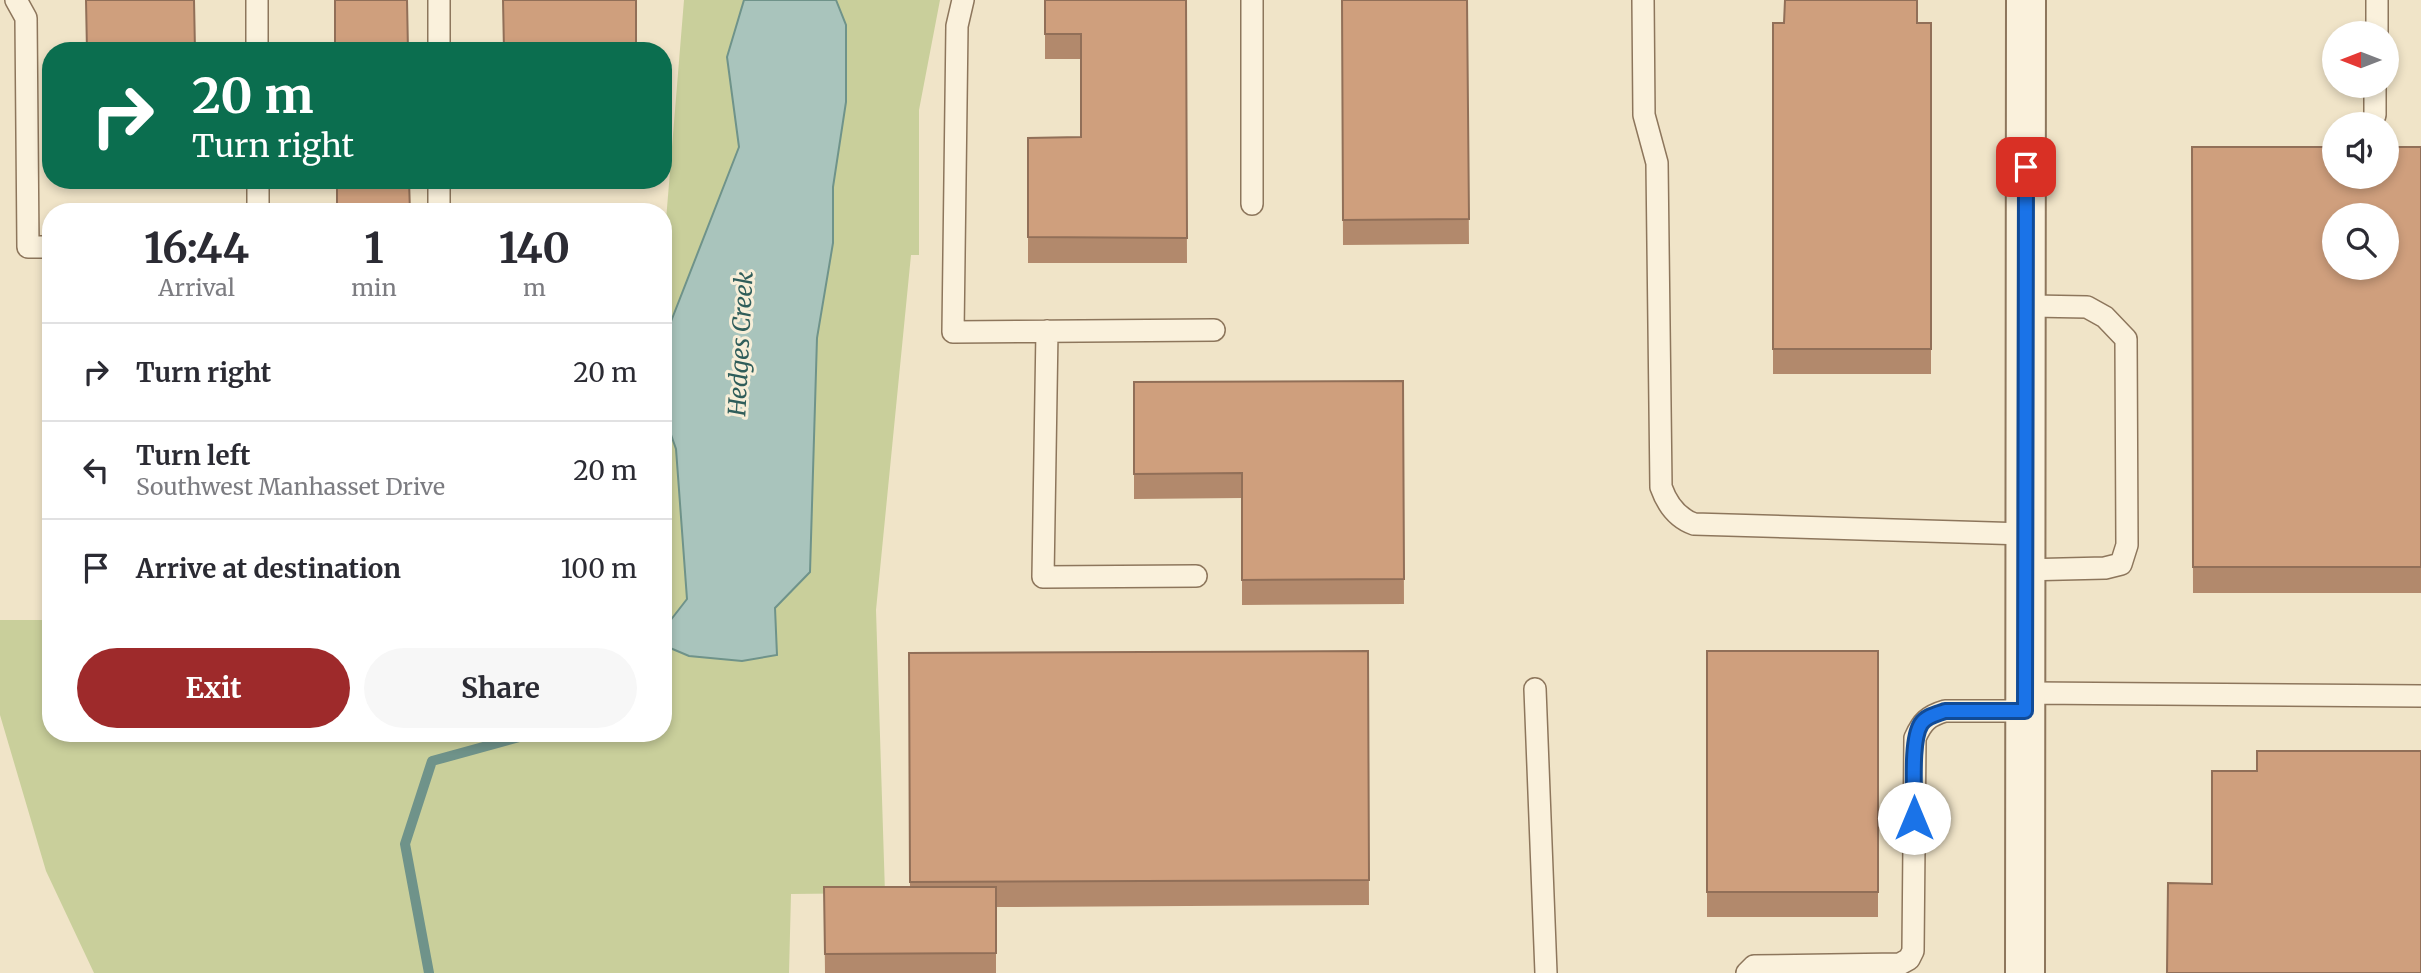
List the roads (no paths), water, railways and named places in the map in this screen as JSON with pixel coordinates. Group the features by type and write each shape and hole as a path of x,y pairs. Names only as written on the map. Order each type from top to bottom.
{"street":[{"path":"2025,973 2026,0"}],"lane":[{"path":"16,0 26,18 28,247 42,247"},
{"path":"257,0 257,42"},
{"path":"439,0 439,42"},
{"path":"963,0 957,26 953,332 1214,330"},
{"path":"1252,0 1252,204"},
{"path":"1643,0 1644,115 1657,163 1661,487 1667,502 1686,521 1694,524 1947,533 2105,568 2120,564 2127,545 2126,339 2105,317 2087,307 2025,306"},
{"path":"2376,21 2377,0"},
{"path":"1047,331 1043,577 1196,576"},
{"path":"1535,689 1546,973"},
{"path":"1746,973 1755,966 1900,964 1909,959 1913,951 1915,738 1922,722 1934,715 1945,711 2025,702 2421,696"}],"water":[{"path":"744,0 836,0 846,25 846,102 833,187 833,243 817,338 810,572 775,608 777,655 742,661 689,656 672,649 672,618 687,599 676,449 672,438 672,319 739,147 727,57"}],"waterway":[{"name":"Hedges Creek","path":"429,973 405,844 432,761 501,742"}]}
